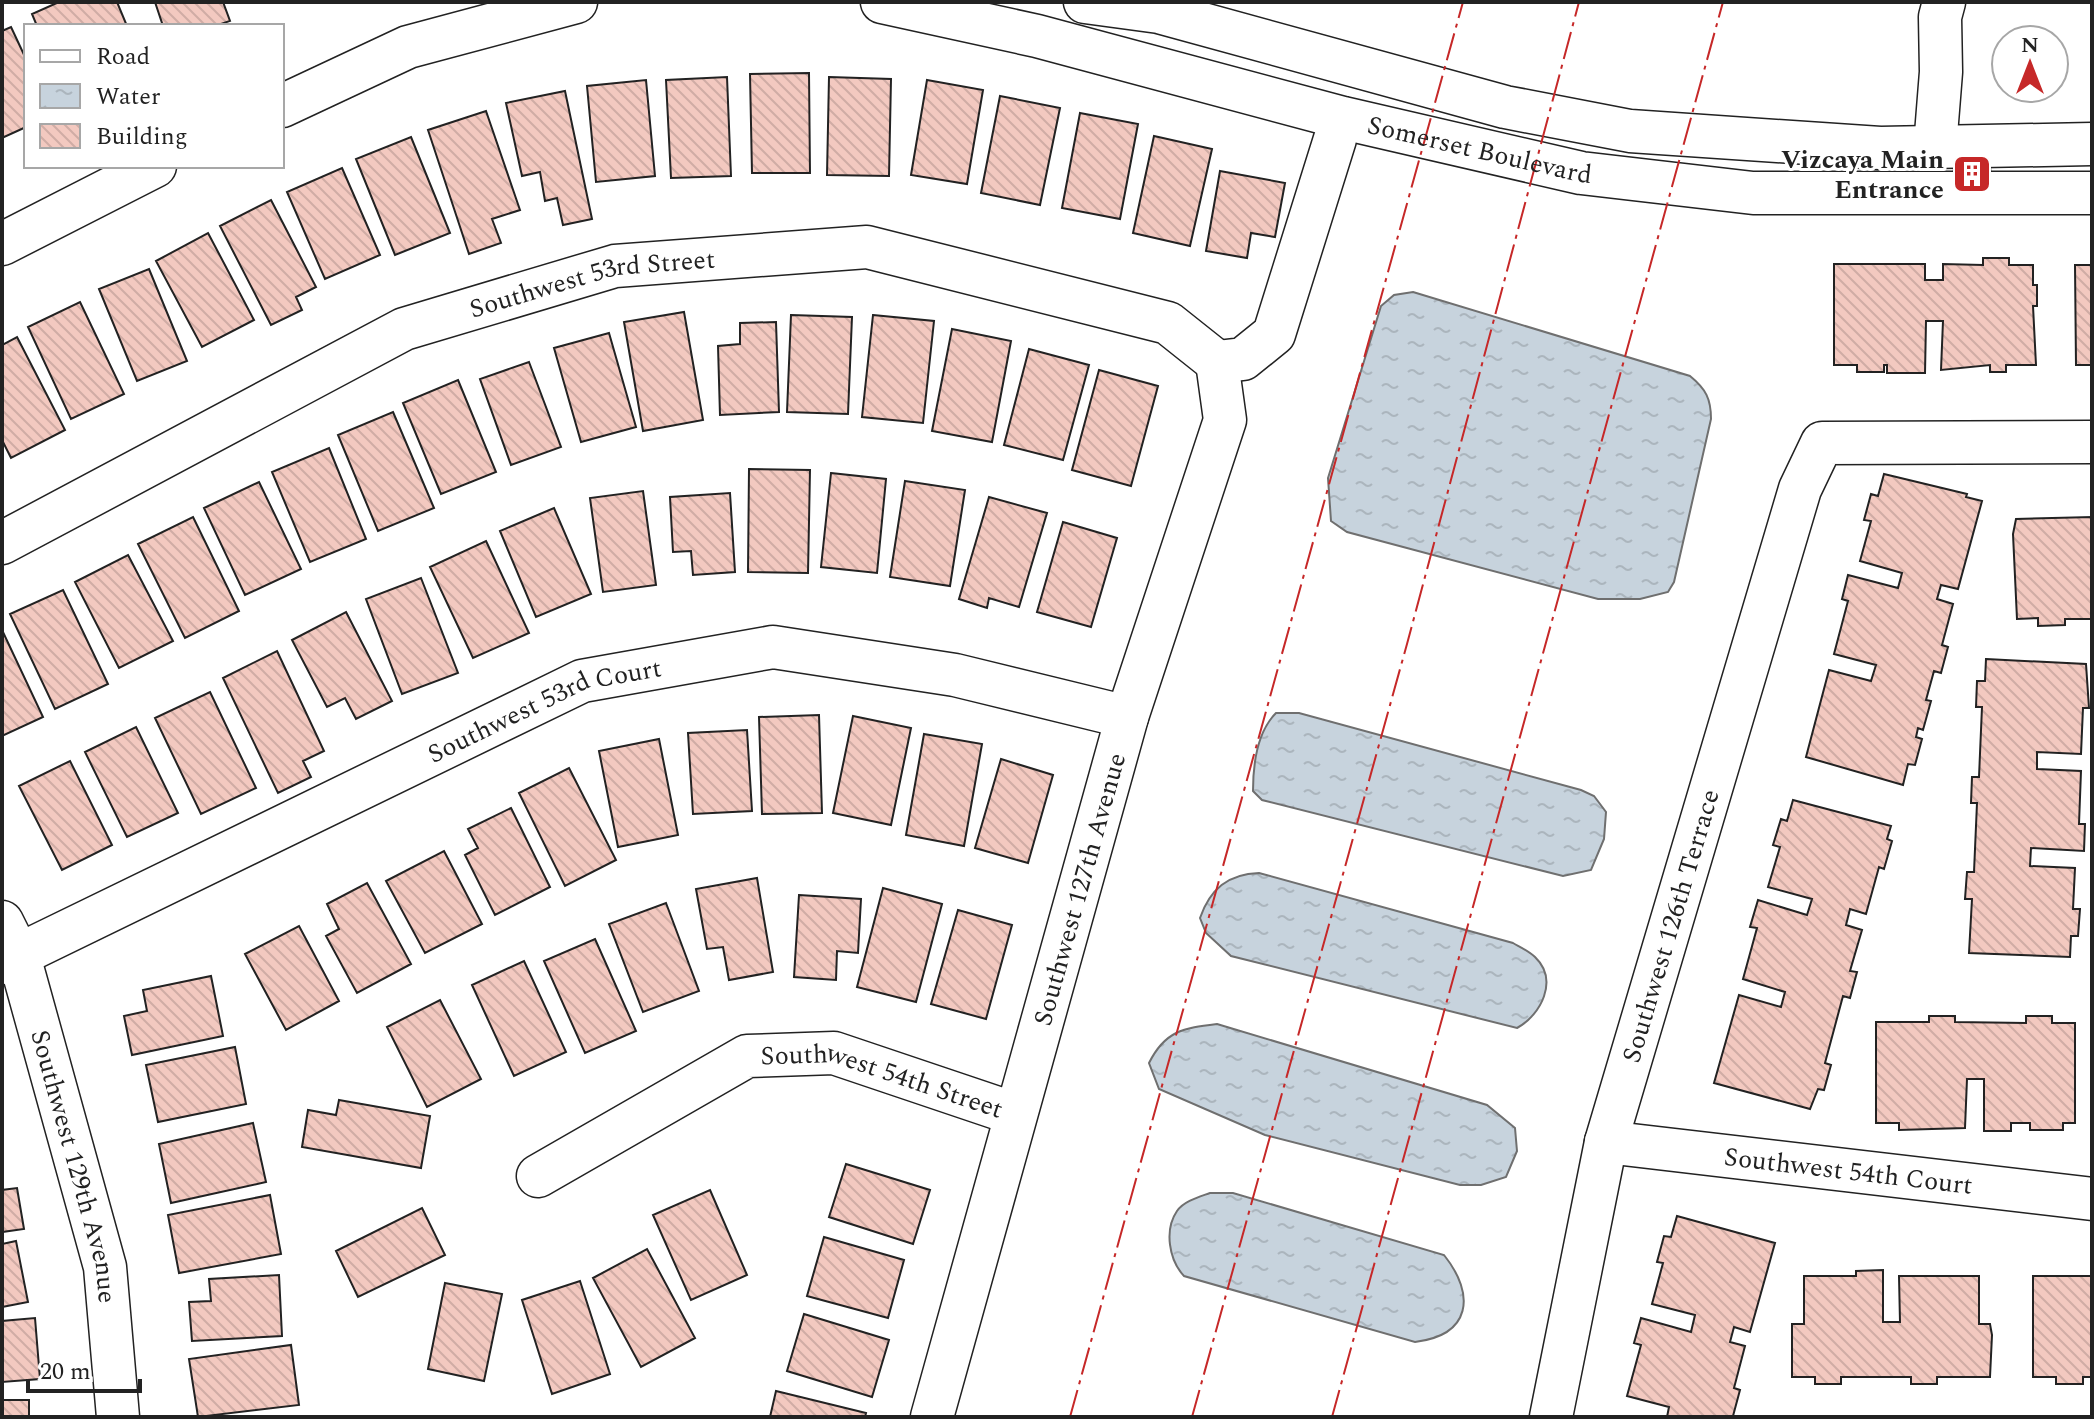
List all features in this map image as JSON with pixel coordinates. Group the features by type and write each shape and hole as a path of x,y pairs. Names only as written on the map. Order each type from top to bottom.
{"street":[{"path":"284,105 408,47 576,2"},
{"name":"Somerset Boulevard","path":"882,2 1037,36 1343,118 1581,173 1753,193 2092,193"},
{"name":"Somerset Boulevard","path":"1085,2 1159,12 1505,107 1630,131 1786,144 1935,147 2092,144"},
{"path":"1935,147 1941,72 1940,17 1944,2"},
{"path":"1217,362 1243,359 1274,334 1335,139"},
{"path":"2,244 151,168"},
{"name":"Southwest 53rd Street","path":"2,543 404,329 615,266 867,247 1168,323 1217,362"},
{"name":"Southwest 127th Avenue","path":"932,1417 1127,717 1225,420 1217,362"},
{"name":"Southwest 126th Terrace","path":"1551,1417 1606,1142 1800,489 1822,443 2092,442"},
{"name":"Southwest 53rd Court","path":"8,947 582,681 773,647 955,675 1127,717"},
{"name":"Southwest 129th Avenue","path":"8,947 105,1267 118,1417"},
{"name":"Southwest 54th Street","path":"538,1176 747,1056 834,1053 1015,1114"},
{"name":"Southwest 54th Court","path":"1606,1142 2092,1199"}],"water":[{"path":"1413,292 1690,376 1700,385 1709,400 1711,419 1674,582 1668,592 1640,599 1598,599 1347,532 1331,521 1328,478 1381,306 1394,295"},
{"path":"1276,713 1299,713 1594,796 1606,812 1604,839 1591,870 1563,876 1262,800 1253,791 1255,760 1264,730"},
{"path":"1259,873 1513,943 1533,955 1542,966 1546,986 1540,1006 1517,1028 1231,956 1206,933 1200,918 1209,899 1222,885 1238,876"},
{"path":"1217,1024 1487,1105 1515,1128 1517,1151 1506,1177 1481,1185 1460,1185 1265,1135 1159,1089 1149,1063 1162,1044 1176,1033"},
{"path":"1210,1193 1233,1193 1444,1255 1461,1284 1464,1298 1457,1322 1434,1338 1415,1342 1184,1276 1172,1253 1170,1227 1177,1211 1184,1205"}],"building":[{"path":"59,2 117,2 126,24 36,24 32,14"},
{"path":"155,2 223,2 230,21 221,24 162,24"},
{"path":"11,27 24,55 24,128 2,138 2,31"},
{"path":"809,73 810,173 752,173 750,74"},
{"path":"727,77 731,176 671,178 666,80"},
{"path":"829,77 891,79 889,176 827,175"},
{"path":"646,80 655,176 596,182 587,86"},
{"path":"927,80 983,90 967,184 911,175"},
{"path":"565,91 592,219 563,225 557,198 545,201 540,172 522,176 506,103"},
{"path":"1000,96 1060,108 1040,205 981,193"},
{"path":"486,111 520,210 492,219 501,243 469,254 428,130"},
{"path":"1080,113 1138,124 1120,219 1062,208"},
{"path":"1154,136 1212,149 1190,246 1133,233"},
{"path":"411,137 450,233 395,255 356,159"},
{"name":"Vizcaya Main Entrance","path":"1990,165 1991,183 1953,182 1954,167"},
{"path":"342,168 380,255 325,279 287,192"},
{"path":"1220,171 1285,183 1275,237 1251,233 1247,258 1206,251"},
{"path":"271,200 316,287 296,297 302,310 271,325 220,226"},
{"path":"208,233 254,320 202,347 156,261"},
{"path":"1983,258 2009,258 2009,265 2033,265 2033,285 2037,285 2037,306 2033,306 2036,365 2006,365 2006,372 1990,372 1990,365 1941,370 1943,321 1926,321 1925,373 1887,373 1887,365 1884,365 1884,372 1857,372 1857,365 1834,365 1834,264 1925,264 1925,280 1943,280 1943,264 1983,265"},
{"path":"2075,265 2092,265 2092,365 2076,365"},
{"path":"149,269 187,361 137,381 99,289"},
{"path":"80,302 124,394 71,419 28,327"},
{"path":"684,312 703,420 643,431 624,322"},
{"path":"791,315 852,317 848,414 787,412"},
{"path":"873,315 934,321 923,423 862,417"},
{"path":"776,322 779,412 720,415 718,346 740,344 740,323"},
{"path":"952,329 1011,341 992,442 932,431"},
{"path":"609,333 636,427 581,442 554,348"},
{"path":"17,337 65,430 11,458 2,440 2,345"},
{"path":"1029,349 1089,365 1063,460 1004,445"},
{"path":"529,362 561,447 511,465 480,379"},
{"path":"1099,370 1158,386 1131,486 1072,470"},
{"path":"458,380 496,472 441,494 403,403"},
{"path":"393,412 434,508 378,531 338,435"},
{"path":"329,448 366,539 310,562 272,472"},
{"path":"749,469 810,470 808,573 748,572"},
{"path":"831,473 886,479 877,573 821,567"},
{"path":"1884,474 1967,494 1966,497 1982,501 1958,589 1941,585 1937,599 1953,604 1942,645 1948,647 1941,673 1934,671 1926,700 1931,701 1923,730 1918,728 1916,737 1922,739 1915,765 1908,764 1903,785 1806,757 1829,670 1871,681 1876,665 1834,654 1848,601 1842,599 1848,575 1898,588 1902,573 1860,561 1871,521 1864,520 1871,494 1878,496"},
{"path":"905,481 965,490 950,586 890,577"},
{"path":"259,482 301,569 245,595 204,508"},
{"path":"643,491 656,585 603,592 590,498"},
{"path":"730,493 735,572 693,575 691,551 673,552 670,497"},
{"path":"989,497 1047,513 1019,607 989,598 987,608 959,599"},
{"path":"554,508 591,594 536,617 500,531"},
{"path":"193,517 239,611 185,638 138,544"},
{"path":"2092,517 2092,619 2065,619 2065,625 2038,626 2038,618 2017,619 2013,534 2016,519"},
{"path":"1063,522 1117,538 1091,627 1037,612"},
{"path":"486,541 529,633 473,658 430,567"},
{"path":"128,555 173,641 119,668 75,582"},
{"path":"421,578 458,673 402,694 366,599"},
{"path":"63,590 108,684 55,709 10,614"},
{"path":"346,612 392,701 356,719 345,698 327,707 292,640"},
{"path":"2,630 43,717 2,736"},
{"path":"277,651 324,751 303,761 311,777 278,793 223,678"},
{"path":"1986,659 2086,664 2089,708 2083,708 2081,754 2037,752 2037,769 2081,771 2079,824 2085,824 2084,851 2031,848 2030,866 2075,868 2073,909 2080,909 2078,936 2071,936 2070,957 1969,953 1972,899 1965,899 1967,872 1974,872 1977,803 1971,803 1972,777 1979,777 1982,707 1976,707 1977,681 1985,681"},
{"path":"210,692 256,788 201,814 155,718"},
{"path":"819,715 822,813 762,814 759,717"},
{"path":"853,716 911,728 891,825 833,813"},
{"path":"136,727 178,813 127,837 85,752"},
{"path":"747,730 752,811 693,814 688,733"},
{"path":"924,734 982,744 964,846 906,835"},
{"path":"659,739 678,835 618,847 599,751"},
{"path":"1001,759 1053,775 1028,863 975,848"},
{"path":"70,761 112,845 62,870 19,786"},
{"path":"569,768 616,860 565,886 519,793"},
{"path":"1793,800 1891,826 1887,839 1892,841 1884,869 1879,867 1866,914 1850,909 1846,925 1862,930 1850,971 1857,972 1850,998 1843,996 1825,1063 1831,1065 1824,1090 1818,1089 1810,1109 1714,1083 1739,995 1781,1007 1785,992 1743,979 1757,928 1750,927 1758,900 1807,915 1812,899 1768,887 1780,847 1773,845 1781,819 1787,821"},
{"path":"511,808 550,887 495,915 465,855 478,848 468,829"},
{"path":"444,851 482,924 425,953 386,881"},
{"path":"757,878 773,972 729,980 723,947 707,949 696,889"},
{"path":"367,883 411,964 357,993 326,936 339,929 327,904"},
{"path":"883,888 942,904 916,1002 857,987"},
{"path":"799,895 861,899 858,953 837,951 836,980 794,977"},
{"path":"666,903 699,991 643,1012 609,924"},
{"path":"958,910 1012,925 986,1019 931,1004"},
{"path":"299,926 339,1001 286,1030 245,954"},
{"path":"595,939 636,1031 585,1053 544,961"},
{"path":"524,961 566,1052 514,1076 472,985"},
{"path":"211,976 223,1036 132,1055 124,1016 147,1011 143,990"},
{"path":"440,1000 481,1079 427,1107 387,1027"},
{"path":"1929,1016 1955,1016 1955,1022 2026,1023 2026,1016 2052,1016 2052,1023 2075,1023 2075,1123 2063,1123 2063,1130 2030,1130 2030,1123 2011,1123 2011,1131 1984,1131 1984,1079 1967,1079 1965,1128 1899,1130 1899,1123 1876,1123 1876,1022 1929,1022"},
{"path":"235,1047 246,1104 158,1122 146,1065"},
{"path":"339,1100 430,1116 421,1168 302,1147 308,1110 336,1115"},
{"path":"253,1123 266,1182 171,1203 159,1144"},
{"path":"846,1164 930,1190 913,1244 829,1217"},
{"path":"17,1188 24,1229 2,1232 2,1190"},
{"path":"710,1190 747,1275 691,1300 653,1215"},
{"path":"270,1195 281,1254 179,1273 168,1215"},
{"path":"422,1208 445,1255 358,1297 336,1251"},
{"path":"1677,1216 1775,1243 1750,1332 1734,1327 1730,1342 1745,1346 1734,1388 1740,1390 1733,1416 1667,1417 1669,1407 1627,1396 1641,1345 1634,1343 1641,1318 1691,1332 1695,1315 1652,1304 1663,1263 1657,1262 1664,1236 1671,1237"},
{"path":"824,1237 904,1260 888,1318 807,1296"},
{"path":"16,1241 28,1302 2,1307 2,1244"},
{"path":"647,1249 695,1338 641,1367 593,1278"},
{"path":"1883,1270 1883,1322 1900,1322 1899,1276 1979,1276 1979,1324 1990,1324 1992,1335 1990,1377 1937,1377 1937,1384 1911,1384 1911,1377 1841,1377 1841,1384 1815,1384 1815,1377 1792,1377 1792,1324 1804,1324 1804,1276 1856,1276 1856,1271"},
{"path":"279,1275 282,1336 192,1341 189,1302 211,1301 209,1279"},
{"path":"2033,1276 2092,1276 2092,1377 2083,1377 2083,1384 2056,1384 2056,1377 2033,1377"},
{"path":"580,1281 610,1374 552,1394 522,1300"},
{"path":"445,1283 502,1294 484,1381 428,1369"},
{"path":"804,1314 889,1340 872,1397 787,1371"},
{"path":"35,1318 40,1379 2,1382 2,1321"},
{"path":"291,1345 299,1405 198,1417 189,1359"},
{"path":"776,1391 866,1413 865,1417 770,1417"},
{"path":"2,1400 29,1400 29,1416 44,1417 2,1417"}],"power":[{"path":"1070,1417 1463,2"},
{"path":"1192,1417 1407,644 1579,2"},
{"path":"1332,1417 1723,2"}],"place":[{"name":"Vizcaya Main Entrance","path":"1972,174"}]}
